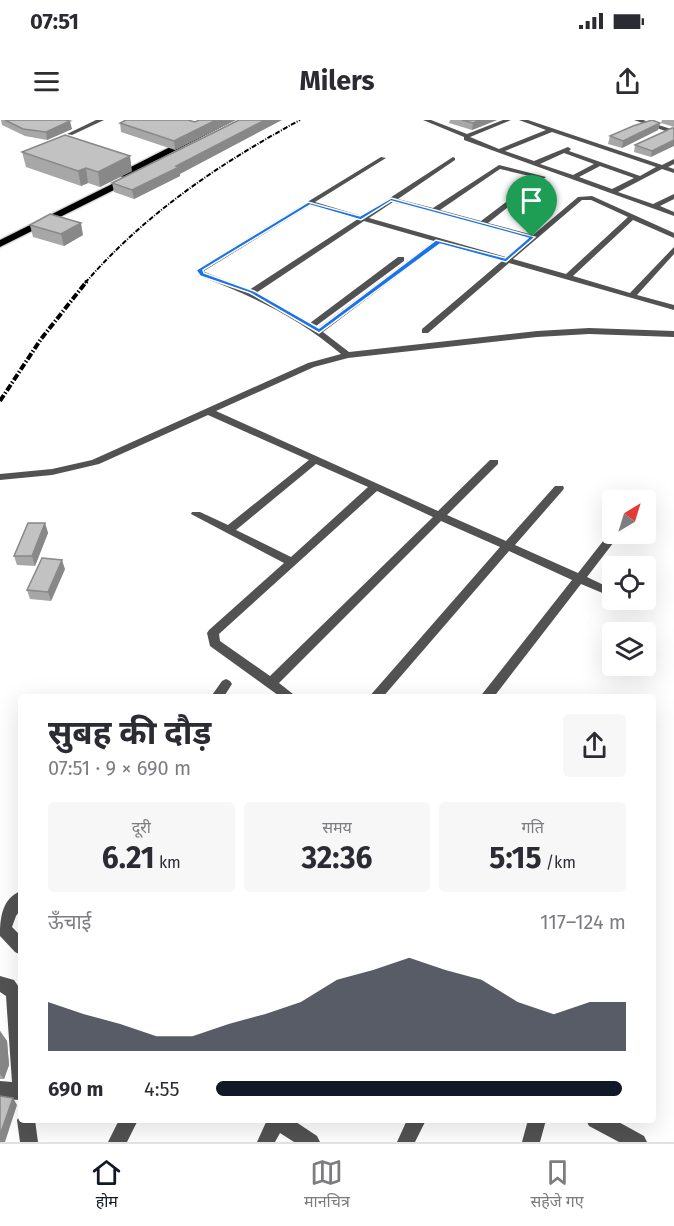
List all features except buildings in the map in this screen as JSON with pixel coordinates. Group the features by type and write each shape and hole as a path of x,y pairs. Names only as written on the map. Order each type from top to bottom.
{"highway":[{"path":"0,235 235,122"},
{"path":"0,244 235,122"}],"street":[{"path":"70,134 101,120"},
{"path":"426,120 467,136 468,140 674,214"},
{"path":"467,136 508,120"},
{"path":"522,120 674,171"},
{"path":"637,120 672,131"},
{"path":"499,151 552,130"},
{"path":"660,135 672,131"},
{"path":"534,164 586,141"},
{"path":"623,153 632,149"},
{"path":"563,151 640,178"},
{"path":"347,355 315,329 252,292 202,274 200,270 383,158"},
{"path":"252,292 453,159"},
{"path":"612,192 674,160"},
{"path":"572,178 600,164"},
{"path":"434,211 499,167 543,177 483,224"},
{"path":"653,207 674,196"},
{"path":"425,331 532,237 582,197 592,198 674,236"},
{"path":"391,199 532,237"},
{"path":"310,203 674,308"},
{"path":"567,278 633,216"},
{"path":"315,329 429,238"},
{"path":"315,329 439,241"},
{"path":"631,296 674,249"},
{"path":"0,477 52,472 95,462 311,365 347,355 537,334 590,331 674,334"},
{"path":"208,411 602,589"},
{"path":"229,530 315,460"},
{"path":"271,683 494,462"},
{"path":"286,694 214,643 212,638 216,629 375,487"},
{"path":"378,694 559,488"},
{"path":"196,514 292,562"},
{"path":"488,694 607,544"},
{"path":"219,694 226,684"},
{"path":"18,902 9,912 4,929 18,944"},
{"path":"0,984 8,986 14,993 18,1044"},
{"path":"0,1090 18,1091"},
{"path":"26,1123 29,1142"},
{"path":"117,1142 127,1123"},
{"path":"266,1142 276,1123"},
{"path":"280,1123 311,1142"},
{"path":"406,1142 416,1123"},
{"path":"531,1142 536,1123"},
{"path":"602,1123 638,1142"}],"railway":[{"path":"85,283 108,258 158,212 212,172 300,120"},
{"path":"0,401 41,339 87,281"}],"route":[{"path":"391,199 532,237 506,260 439,241 319,331 252,292 200,272 310,203 361,218 391,199"}]}
